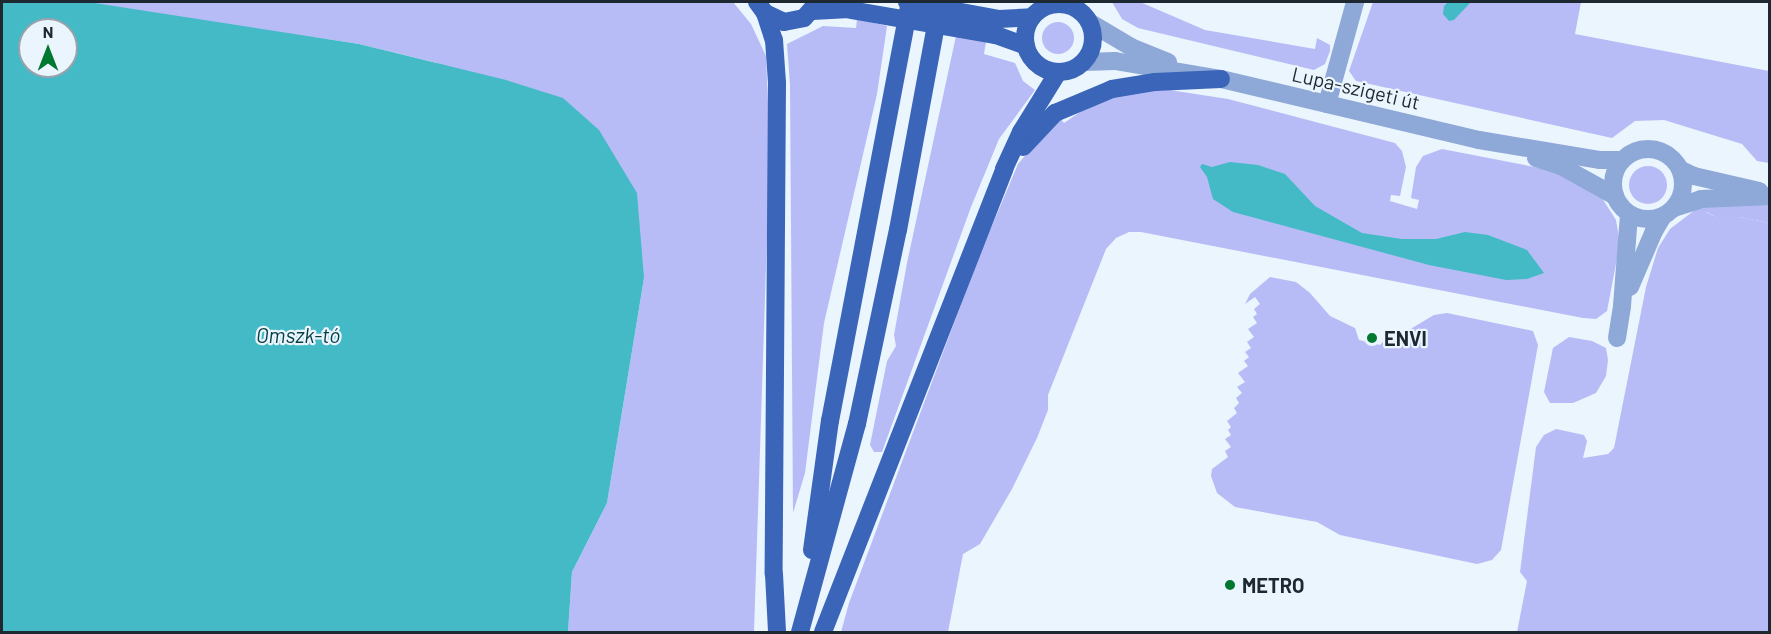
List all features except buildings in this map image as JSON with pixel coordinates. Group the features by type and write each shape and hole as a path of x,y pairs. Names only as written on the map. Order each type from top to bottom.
{"main road":[{"path":"759,5 784,22 804,18 815,6 845,9 998,27 1032,17 1050,5 1071,4 1089,22 1093,45 1084,62 1069,71 1058,72 1037,65 1026,46 998,27 908,2 830,421 802,624"},
{"path":"802,624 857,424 898,230 941,2"},
{"path":"759,5 774,40 777,83 774,574 777,633"},
{"path":"1026,46 1026,29 1032,17"},
{"path":"823,633 1004,169 1021,132 1058,72"},
{"path":"1004,169 1033,134 1055,113 1112,89 1155,82 1221,79"}],"street":[{"path":"1327,104 1355,2"},
{"name":"Lupa-szigeti út","path":"1089,22 1131,47 1164,61 1221,79"},
{"name":"Lupa-szigeti út","path":"1084,62 1115,61 1221,79 1479,140 1600,160 1622,160 1642,149 1654,149 1665,153 1681,170 1694,176 1770,195"},
{"name":"Lupa-szigeti út","path":"1479,140 1561,166 1615,196 1629,214 1646,220 1701,199 1770,195"},
{"path":"1615,196 1613,177 1622,160"},
{"path":"1622,306 1642,256 1683,190 1681,170"},
{"path":"1617,338 1622,306 1629,214"}],"shaded area":[{"path":"2,2 733,2 751,24 766,56 770,146 754,632 568,632 572,572 607,503 644,278 451,102 437,63 359,44 313,37 78,31 78,18 18,18"},
{"path":"1112,2 1140,2 1205,30 1315,49 1317,38 1330,45 1330,51 1325,64 1314,70 1138,28 1122,19"},
{"path":"1373,2 1581,2 1575,34 1769,71 1769,163 1757,161 1742,144 1664,120 1635,121 1612,138 1356,81 1349,71"},
{"path":"857,19 887,26 877,94 824,323 805,473 793,513 790,85 787,44 823,26 856,28"},
{"path":"1058,22 1070,26 1074,38 1070,50 1058,54 1046,50 1042,38 1046,26"},
{"path":"956,36 986,42 984,54 1015,63 1023,81 1035,90 999,139 971,207 882,452 874,452 870,445 887,361 896,346 894,335 907,263"},
{"path":"1163,89 1228,99 1395,143 1402,151 1406,167 1400,196 1391,195 1390,201 1417,209 1419,200 1411,198 1416,167 1423,156 1442,149 1540,168 1563,175 1602,198 1616,220 1620,243 1607,311 1596,319 1583,318 1141,232 1129,232 1116,238 1106,249 1048,395 1048,410 1012,489 980,544 963,554 948,632 841,632 849,603 978,259 1018,164 1043,134 1061,119 1064,123 1086,108 1113,95"},
{"path":"1648,166 1662,171 1667,185 1662,199 1648,204 1634,199 1629,185 1634,171"},
{"path":"1734,203 1706,212 1716,217 1740,217 1769,223 1769,632 1517,632 1527,581 1520,572 1536,447 1544,435 1556,429 1584,435 1587,441 1583,458 1608,454 1614,448 1646,287 1658,248 1670,229 1700,206"},
{"path":"1734,203 1769,205 1769,223 1740,217 1716,217 1705,211"},
{"path":"1270,277 1296,282 1310,293 1330,316 1355,328 1359,340 1380,345 1390,334 1402,334 1434,315 1447,313 1533,331 1538,345 1501,550 1492,560 1477,564 1340,535 1317,522 1235,507 1217,493 1211,476 1212,469 1228,457 1225,451 1231,447 1225,439 1231,435 1228,430 1231,427 1227,421 1237,413 1234,408 1239,403 1236,398 1242,393 1237,387 1245,382 1238,373 1248,366 1244,361 1249,357 1245,352 1251,348 1247,342 1254,337 1248,329 1257,323 1253,317 1257,314 1254,309 1260,304 1255,297 1245,304 1250,294"},
{"path":"1569,337 1592,341 1606,348 1608,360 1606,376 1596,393 1573,403 1550,403 1544,392 1553,348"}],"water":[{"name":"Omszk-tó","path":"2,2 88,2 359,44 506,80 563,98 599,130 637,193 644,278 607,503 572,572 568,632 2,632"},
{"path":"1448,2 1470,3 1454,20 1449,21 1443,14 1444,6"},
{"path":"1230,162 1258,165 1285,174 1315,206 1362,233 1402,239 1436,239 1465,232 1488,235 1527,250 1544,273 1527,279 1506,280 1429,265 1233,212 1213,199 1207,177 1200,167 1202,164 1212,167"}],"place":[{"name":"ENVI","path":"1372,338"},
{"name":"METRO","path":"1230,585"}]}
